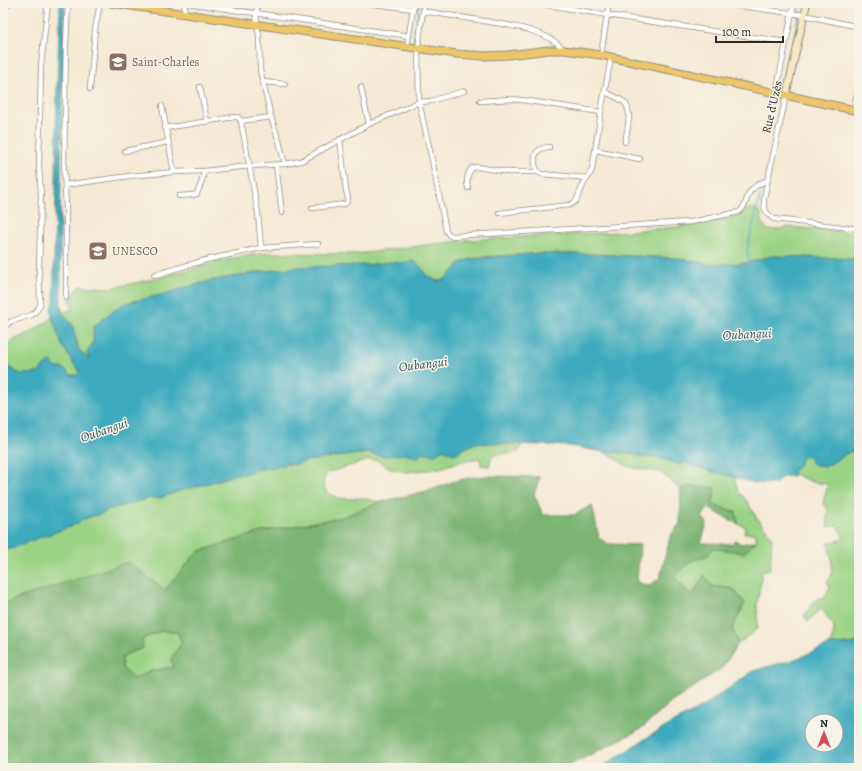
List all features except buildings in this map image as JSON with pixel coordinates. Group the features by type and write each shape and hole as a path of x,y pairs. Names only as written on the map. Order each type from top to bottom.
{"main road":[{"path":"3,5 8,3"},
{"path":"111,3 457,54 485,56 564,50 601,55 856,110"}],"street":[{"path":"3,327 12,321 32,315 40,305 38,268 41,196 39,166 41,67 48,3"},
{"path":"66,298 64,168 68,3"},
{"path":"90,89 95,30 100,3"},
{"path":"184,14 186,3 409,36"},
{"path":"258,3 256,14 259,35 260,70 271,117 285,164"},
{"path":"367,3 413,9"},
{"path":"407,47 414,3"},
{"path":"424,3 418,49 419,102 446,231 448,234 452,236 691,222 739,212 743,209 750,192 756,185 768,180"},
{"path":"537,3 786,42"},
{"path":"601,55 609,3"},
{"path":"720,3 804,15 859,27"},
{"path":"776,93 794,3"},
{"name":"Rue d'Uzès","path":"807,3 768,180 764,202 765,208 769,216 774,219 859,229"},
{"path":"423,11 527,29 552,39 564,50"},
{"path":"500,213 570,205 576,201 592,170 600,112 611,57"},
{"path":"263,82 286,84"},
{"path":"200,87 207,121"},
{"path":"362,87 369,124"},
{"path":"856,110 859,87"},
{"path":"65,184 129,176 285,164 305,159 369,124 419,102 431,101 464,91"},
{"path":"605,92 624,102 628,107 629,112 626,142"},
{"path":"480,101 510,99 522,100 600,112"},
{"path":"162,106 174,172"},
{"path":"166,128 234,117 238,117 242,120 271,117"},
{"path":"242,120 258,213 261,248"},
{"path":"312,208 345,204 347,202 348,198 340,139"},
{"path":"125,151 168,142"},
{"path":"537,172 535,166 536,154 539,150 549,147"},
{"path":"595,150 640,159"},
{"path":"276,165 282,213"},
{"path":"468,188 466,183 468,172 472,168 477,167 508,172 537,172 541,174 588,178"},
{"path":"179,196 196,194 202,181 204,171"},
{"path":"154,275 206,260 261,248 318,244"}],"green space":[{"path":"750,208 757,209 761,214 762,222 767,230 777,230 788,227 859,233 859,259 772,256 747,263 710,264 675,258 585,254 529,254 480,257 460,263 447,279 437,281 427,276 417,263 411,261 401,263 391,262 260,272 209,281 122,305 94,326 93,340 89,349 90,360 79,350 72,324 61,311 61,305 63,312 73,309 69,301 80,286 111,288 239,257 266,253 356,254 467,240 618,232 678,227 711,222 738,215"},
{"path":"52,317 63,345 79,370 79,374 72,375 63,368 55,367 52,363 41,369 39,373 23,374 3,366 3,345 35,329 47,322"},
{"path":"475,443 522,444 519,452 492,455 489,466 481,465 480,458 462,461 436,469 408,472 391,469 377,460 369,460 329,472 323,481 326,492 338,498 362,498 380,502 343,517 262,532 197,552 165,591 64,584 16,599 3,605 3,551 72,526 86,518 103,513 110,509 151,498 160,498 187,488 192,488 235,474 245,474 255,470 277,467 286,464 298,464 306,461 367,453 383,456 443,449 454,454"},
{"path":"859,450 859,642 830,645 834,632 834,626 821,608 808,622 804,616 816,599 824,599 830,586 827,583 832,575 832,560 828,543 844,539 838,526 828,527 828,509 823,503 828,484 812,482 792,472 798,466 802,457 805,456 811,456 825,467 851,451"},
{"path":"604,452 629,453 642,457 656,457 681,465 685,462 689,465 734,477 738,491 747,501 756,517 772,537 770,569 762,571 757,605 758,628 738,644 732,628 745,603 733,589 712,586 692,596 674,578 689,562 708,555 713,548 744,553 756,541 756,533 744,533 746,527 738,524 736,512 713,505 690,486 681,490 660,472 629,467"},
{"path":"474,477 540,477 534,494 543,515 574,515 592,505 599,538 608,544 640,545 637,582 648,586 660,578 670,537 680,523 681,490 690,486 715,488 713,505 736,512 738,524 708,508 702,517 707,523 701,543 732,544 735,540 741,544 756,541 744,553 713,548 708,555 689,562 675,578 692,596 704,575 712,586 733,589 745,603 732,628 738,644 722,668 672,702 641,729 564,768 3,768 3,605 16,599 128,562 165,590 197,552 262,532 343,517 380,502 431,490 455,481","holes":["161,631 177,632 182,642 171,659 174,667 150,671 134,679 122,668 122,657 143,648 142,639"]},
{"path":"161,631 177,632 182,642 171,659 174,667 150,671 134,679 122,668 122,657 143,648 142,639"}],"water":[{"name":"Oubangui","path":"60,3 65,3 60,228 61,311 72,324 79,350 89,359 87,352 94,340 94,326 122,305 209,281 260,272 299,267 367,265 411,261 417,263 427,276 437,281 447,278 460,263 470,259 529,254 585,254 675,258 710,264 747,263 772,256 859,259 859,450 851,451 825,467 812,464 810,461 812,457 805,456 802,458 798,467 792,471 794,474 792,477 782,477 776,484 754,483 689,465 685,462 681,465 656,457 642,457 629,453 604,452 570,446 475,443 454,454 443,449 434,455 422,452 417,458 409,454 383,456 367,453 306,461 298,464 286,464 277,467 255,470 245,474 235,474 192,488 187,488 160,498 151,498 110,509 103,513 86,518 72,526 3,551 3,366 23,374 39,373 44,366 50,362 57,368 63,368 71,375 76,376 79,373 79,370 62,345 52,317 51,309 54,301 57,90"},
{"path":"859,642 859,768 600,768 648,737 705,705 753,671 790,661 830,645"}],"waterway":[{"path":"413,45 419,3"},
{"path":"783,87 785,84 801,3"},
{"path":"749,263 747,249 760,196"}],"place":[{"name":"Saint-Charles","path":"118,62"},
{"name":"UNESCO","path":"98,251"}]}
